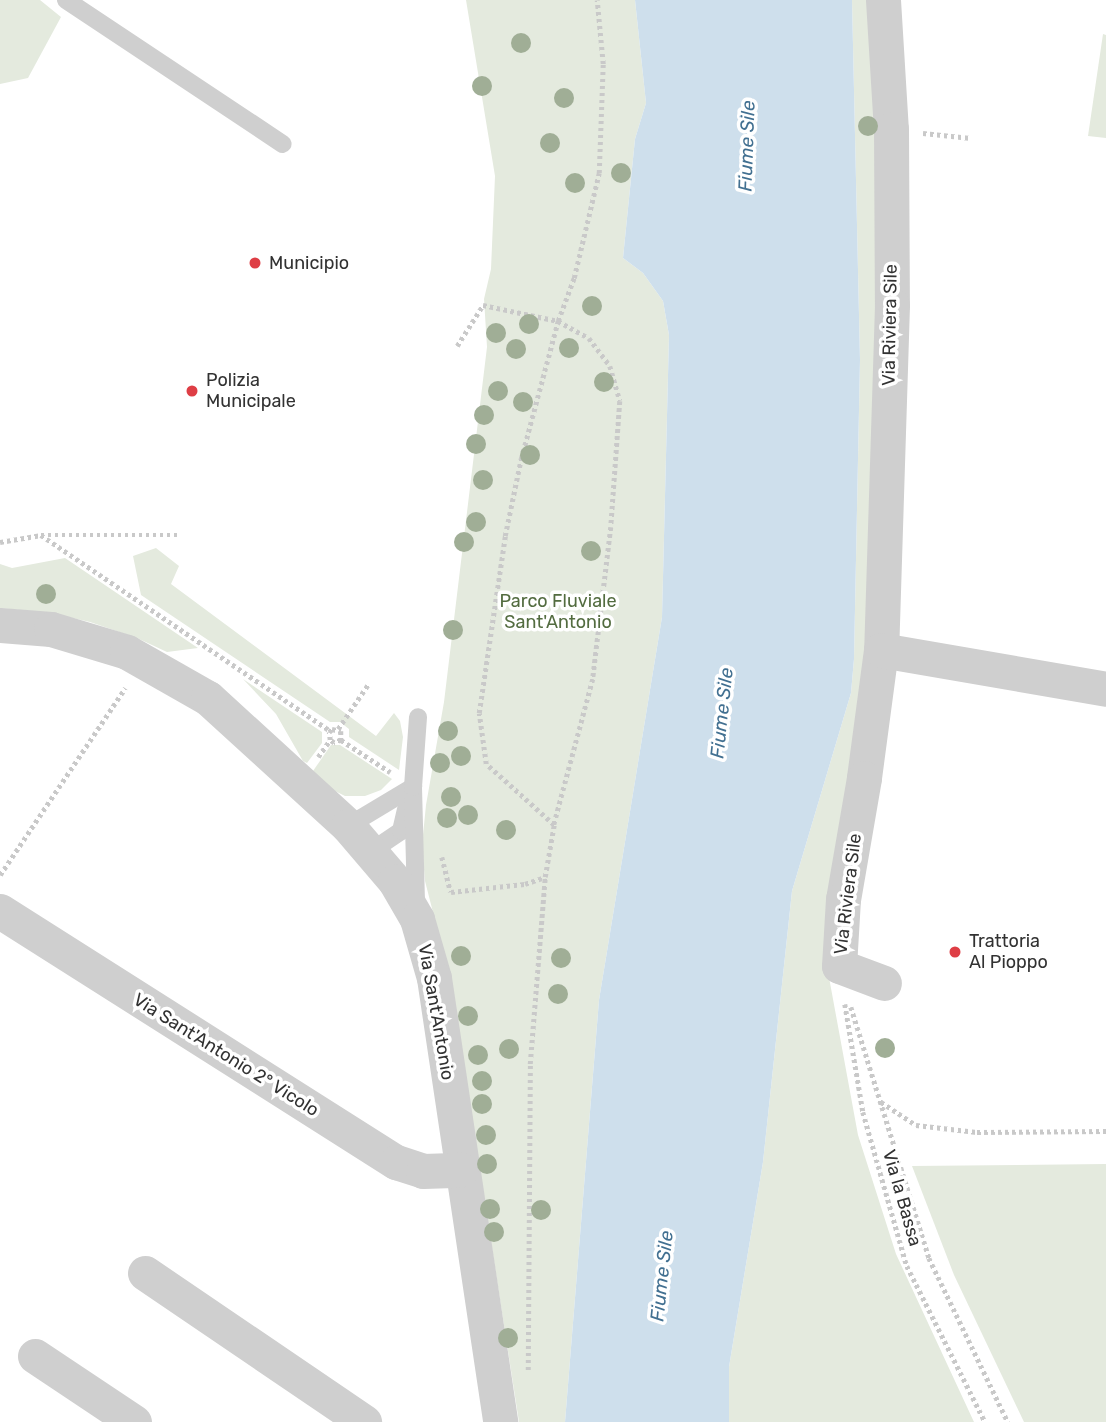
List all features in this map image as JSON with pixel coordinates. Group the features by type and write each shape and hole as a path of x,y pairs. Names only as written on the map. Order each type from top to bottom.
{"street":[{"name":"Via Riviera Sile","path":"883,0 891,130 892,305 881,650 864,778 843,899 839,966 884,982"},
{"name":"Via Sant'Antonio","path":"0,625 65,633 127,652 208,698 348,826 395,881 417,919 434,978 500,1422"},
{"path":"881,650 1106,689"},
{"name":"Via Sant'Antonio 2° Vicolo","path":"0,911 396,1163 423,1171 461,1170"},
{"path":"145,1273 364,1422"},
{"path":"36,1356 135,1422"}],"lane":[{"path":"66,0 283,144"},
{"path":"417,919 412,851 418,717"},
{"path":"348,826 413,787"},
{"path":"370,852 401,831 413,787"}],"path":[{"path":"554,825 486,764 478,713 513,498 558,321 574,278 599,173 603,64 597,0"},
{"path":"891,130 971,138"},
{"path":"457,346 483,305 558,321 589,338 610,366 620,401 611,527 593,679 554,825 545,877 530,1064 527,1223 530,1356 526,1378"},
{"path":"0,543 41,535 179,535"},
{"path":"41,535 330,731"},
{"path":"0,875 130,686 118,681"},
{"path":"369,683 338,729 330,731 327,736 331,742 341,740 413,787"},
{"path":"338,729 342,734 341,740"},
{"path":"439,845 451,892 525,884 545,877"},
{"path":"839,966 929,1258 1008,1422"},
{"name":"Via la Bassa","path":"839,966 863,1112 908,1266 985,1422"},
{"path":"880,1102 916,1125 977,1132 1106,1131"}],"green space":[{"path":"0,0 40,0 61,17 28,78 0,84"},
{"name":"Parco Fluviale Sant'Antonio","path":"466,0 635,0 646,103 635,139 623,258 643,273 663,301 669,335 662,617 599,1000 565,1422 519,1422 451,983 425,881 422,845 426,805 444,702 487,347 484,299 491,269 495,176"},
{"path":"852,0 872,0 882,180 870,661 826,961 858,1135 896,1254 974,1422 729,1422 729,1367 763,1162 792,891 851,693 854,659 860,360"},
{"path":"1103,34 1106,35 1106,138 1088,136"},
{"path":"156,548 179,566 171,584 376,736 394,713 400,721 403,737 399,770 349,737 349,729 340,722 330,722 141,595 133,556"},
{"path":"65,558 198,648 167,652 137,638 90,622 51,613 0,608 0,564 12,568"},
{"path":"243,679 322,732 322,743 307,763 303,761 276,714"},
{"path":"331,745 340,745 392,779 381,790 365,796 345,796 331,789 313,771"},
{"path":"1106,1164 1106,1422 1024,1422 954,1275 912,1166"}],"water":[{"name":"Fiume Sile","path":"635,0 852,0 860,360 854,659 851,693 792,891 763,1162 729,1367 729,1422 565,1422 599,1000 662,617 669,335 663,301 643,273 623,258 635,139 646,103"}],"place":[{"name":"Municipio","path":"255,263"},
{"name":"Polizia Municipale","path":"192,391"},
{"name":"Trattoria Al Pioppo","path":"955,952"}]}
